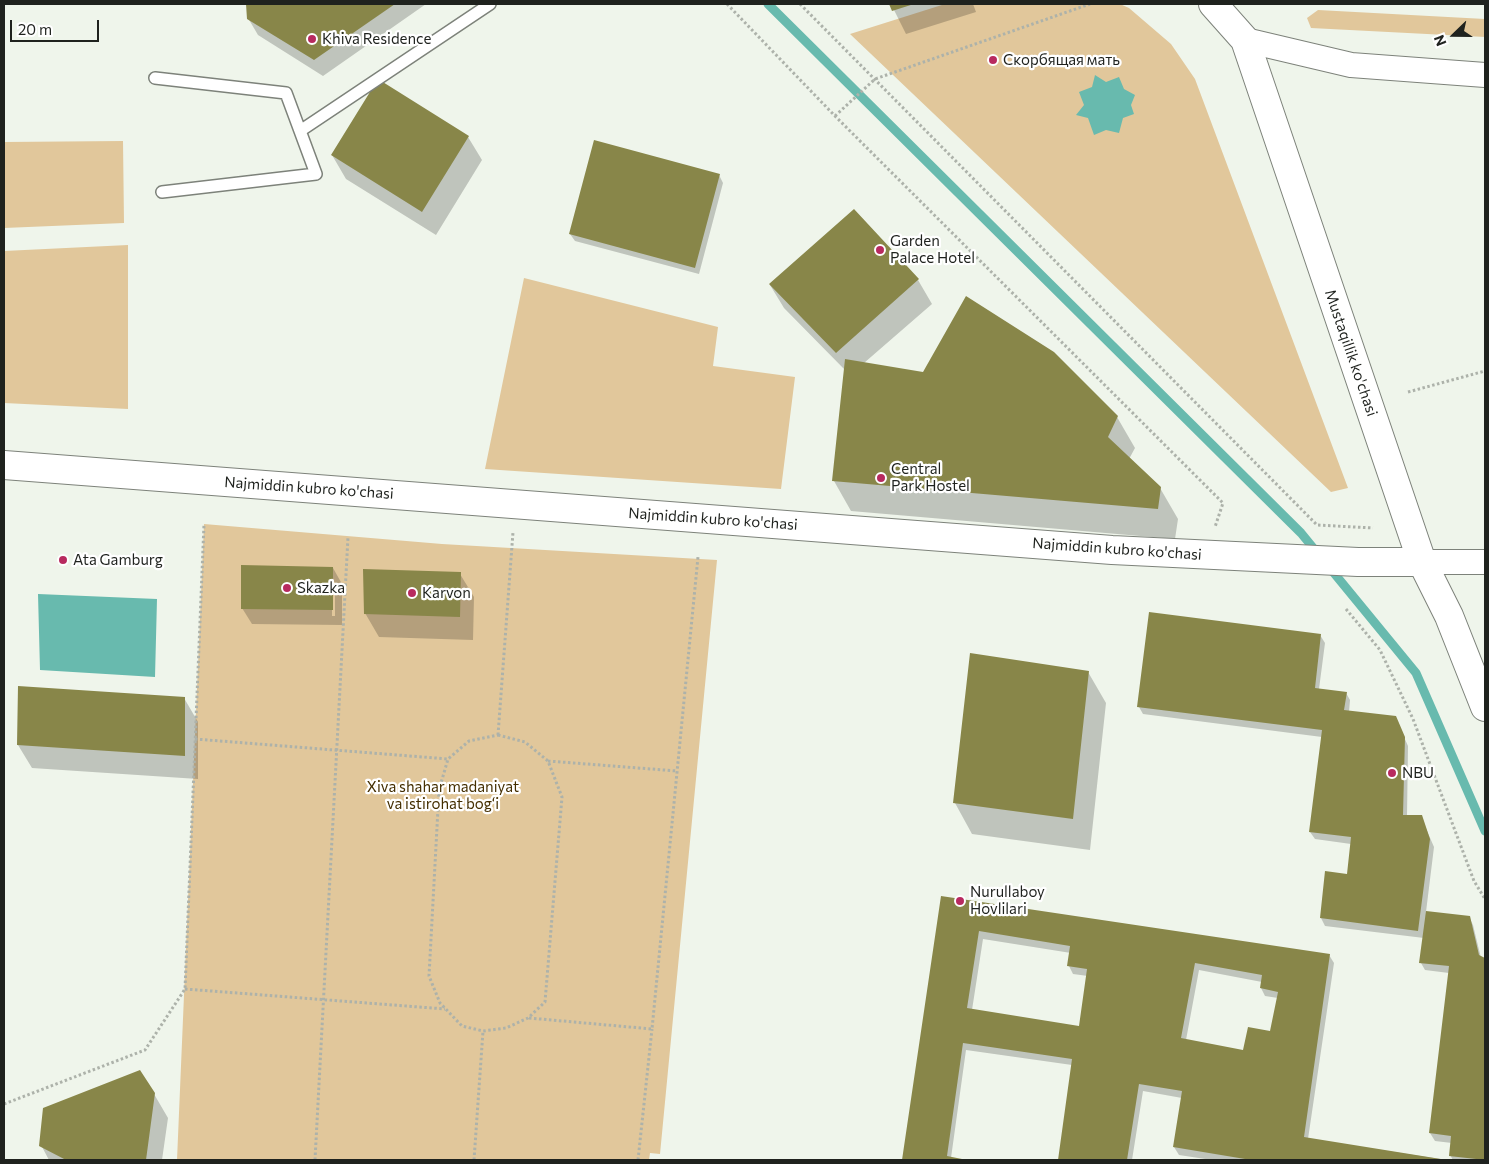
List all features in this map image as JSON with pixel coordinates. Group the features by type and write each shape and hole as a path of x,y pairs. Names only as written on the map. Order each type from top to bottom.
{"main road":[{"name":"Mustaqillik ko'chasi","path":"1213,4 1245,40 1422,562 1449,616 1485,707"},
{"name":"Najmiddin kubro ko'chasi","path":"4,465 1112,550 1358,562 1422,562"}],"street":[{"path":"1245,40 1351,65 1485,75"},
{"path":"1422,562 1485,562"}],"lane":[{"path":"300,131 490,4"},
{"path":"155,78 286,93 316,174 162,192"}],"path":[{"path":"727,4 835,116 1223,503 1206,554"},
{"path":"800,4 1317,525 1373,528"},
{"path":"835,116 875,79 1090,4"},
{"path":"1408,392 1485,371"},
{"path":"4,1104 145,1050 184,989 204,524"},
{"path":"498,735 514,530"},
{"path":"315,1160 348,536"},
{"path":"638,1160 698,557"},
{"path":"1346,608 1380,650 1413,719 1474,881 1485,899"},
{"path":"498,735 525,742 548,761 562,797 545,1002 528,1018 506,1028 482,1031 462,1026 440,1003 429,976 439,790 448,759 469,741 498,735"},
{"path":"195,739 448,759"},
{"path":"548,761 677,771"},
{"path":"184,989 446,1009"},
{"path":"528,1018 652,1029"},
{"path":"474,1160 482,1031"}],"green space":[{"path":"945,4 1120,4 1129,8 1171,44 1195,79 1348,488 1331,492 850,34"},
{"path":"1318,10 1485,19 1485,37 1311,28 1307,18"},
{"path":"123,141 124,223 4,228 4,142"},
{"path":"128,245 128,409 4,403 4,251"},
{"path":"524,278 718,327 713,366 795,377 781,489 485,469"},
{"name":"Xiva shahar madaniyat va istirohat bogʻi","path":"204,524 442,544 717,560 660,1154 650,1153 649,1160 177,1160"}],"water":[{"path":"1095,75 1106,82 1119,77 1124,89 1135,95 1131,105 1134,114 1123,118 1119,133 1106,130 1094,135 1088,118 1076,115 1084,105 1079,92 1092,87"},
{"path":"38,594 157,599 155,677 40,670"}],"building":[{"name":"Khiva Residence","path":"246,4 395,4 314,60 247,19"},
{"path":"889,4 914,4 892,11"},
{"path":"378,79 469,136 422,212 331,155"},
{"path":"594,140 720,174 695,268 569,234"},
{"path":"854,209 919,279 836,353 769,284"},
{"path":"966,296 1054,352 1118,416 1108,437 1161,487 1158,509 832,481 845,359 923,372"},
{"name":"Skazka","path":"241,565 333,567 333,610 241,609"},
{"name":"Karvon","path":"363,569 461,572 460,617 364,614"},
{"path":"1149,612 1321,634 1315,688 1347,692 1344,710 1396,716 1405,737 1403,815 1422,815 1430,839 1418,931 1320,918 1325,871 1347,874 1351,837 1309,832 1322,730 1137,707"},
{"path":"970,653 1089,671 1073,819 953,803"},
{"path":"18,686 185,697 185,756 17,745"},
{"path":"941,896 1330,954 1304,1137 1447,1160 1251,1160 1173,1147 1182,1091 1139,1084 1127,1160 1058,1160 1072,1059 963,1043 947,1156 967,1160 902,1160","holes":["979,931 1070,946 1067,966 1087,969 1079,1026 967,1008","1195,963 1262,975 1260,988 1278,992 1270,1031 1248,1027 1243,1050 1181,1038"]},
{"path":"1426,911 1470,916 1479,955 1485,958 1485,1160 1449,1156 1451,1136 1429,1133 1449,966 1419,963"},
{"path":"140,1070 155,1093 146,1160 66,1160 39,1146 43,1108"}],"waterway":[{"path":"768,4 1301,533 1319,555"},
{"path":"1329,567 1416,673 1485,831"}],"place":[{"name":"Khiva Residence","path":"312,39"},
{"name":"Скорбящая мать","path":"993,60"},
{"name":"Garden Palace Hotel","path":"880,250"},
{"name":"Central Park Hostel","path":"881,478"},
{"name":"Ata Gamburg","path":"63,560"},
{"name":"Skazka","path":"287,588"},
{"name":"Karvon","path":"412,593"},
{"name":"NBU","path":"1392,773"},
{"name":"Nurullaboy Hovlilari","path":"960,901"}]}
